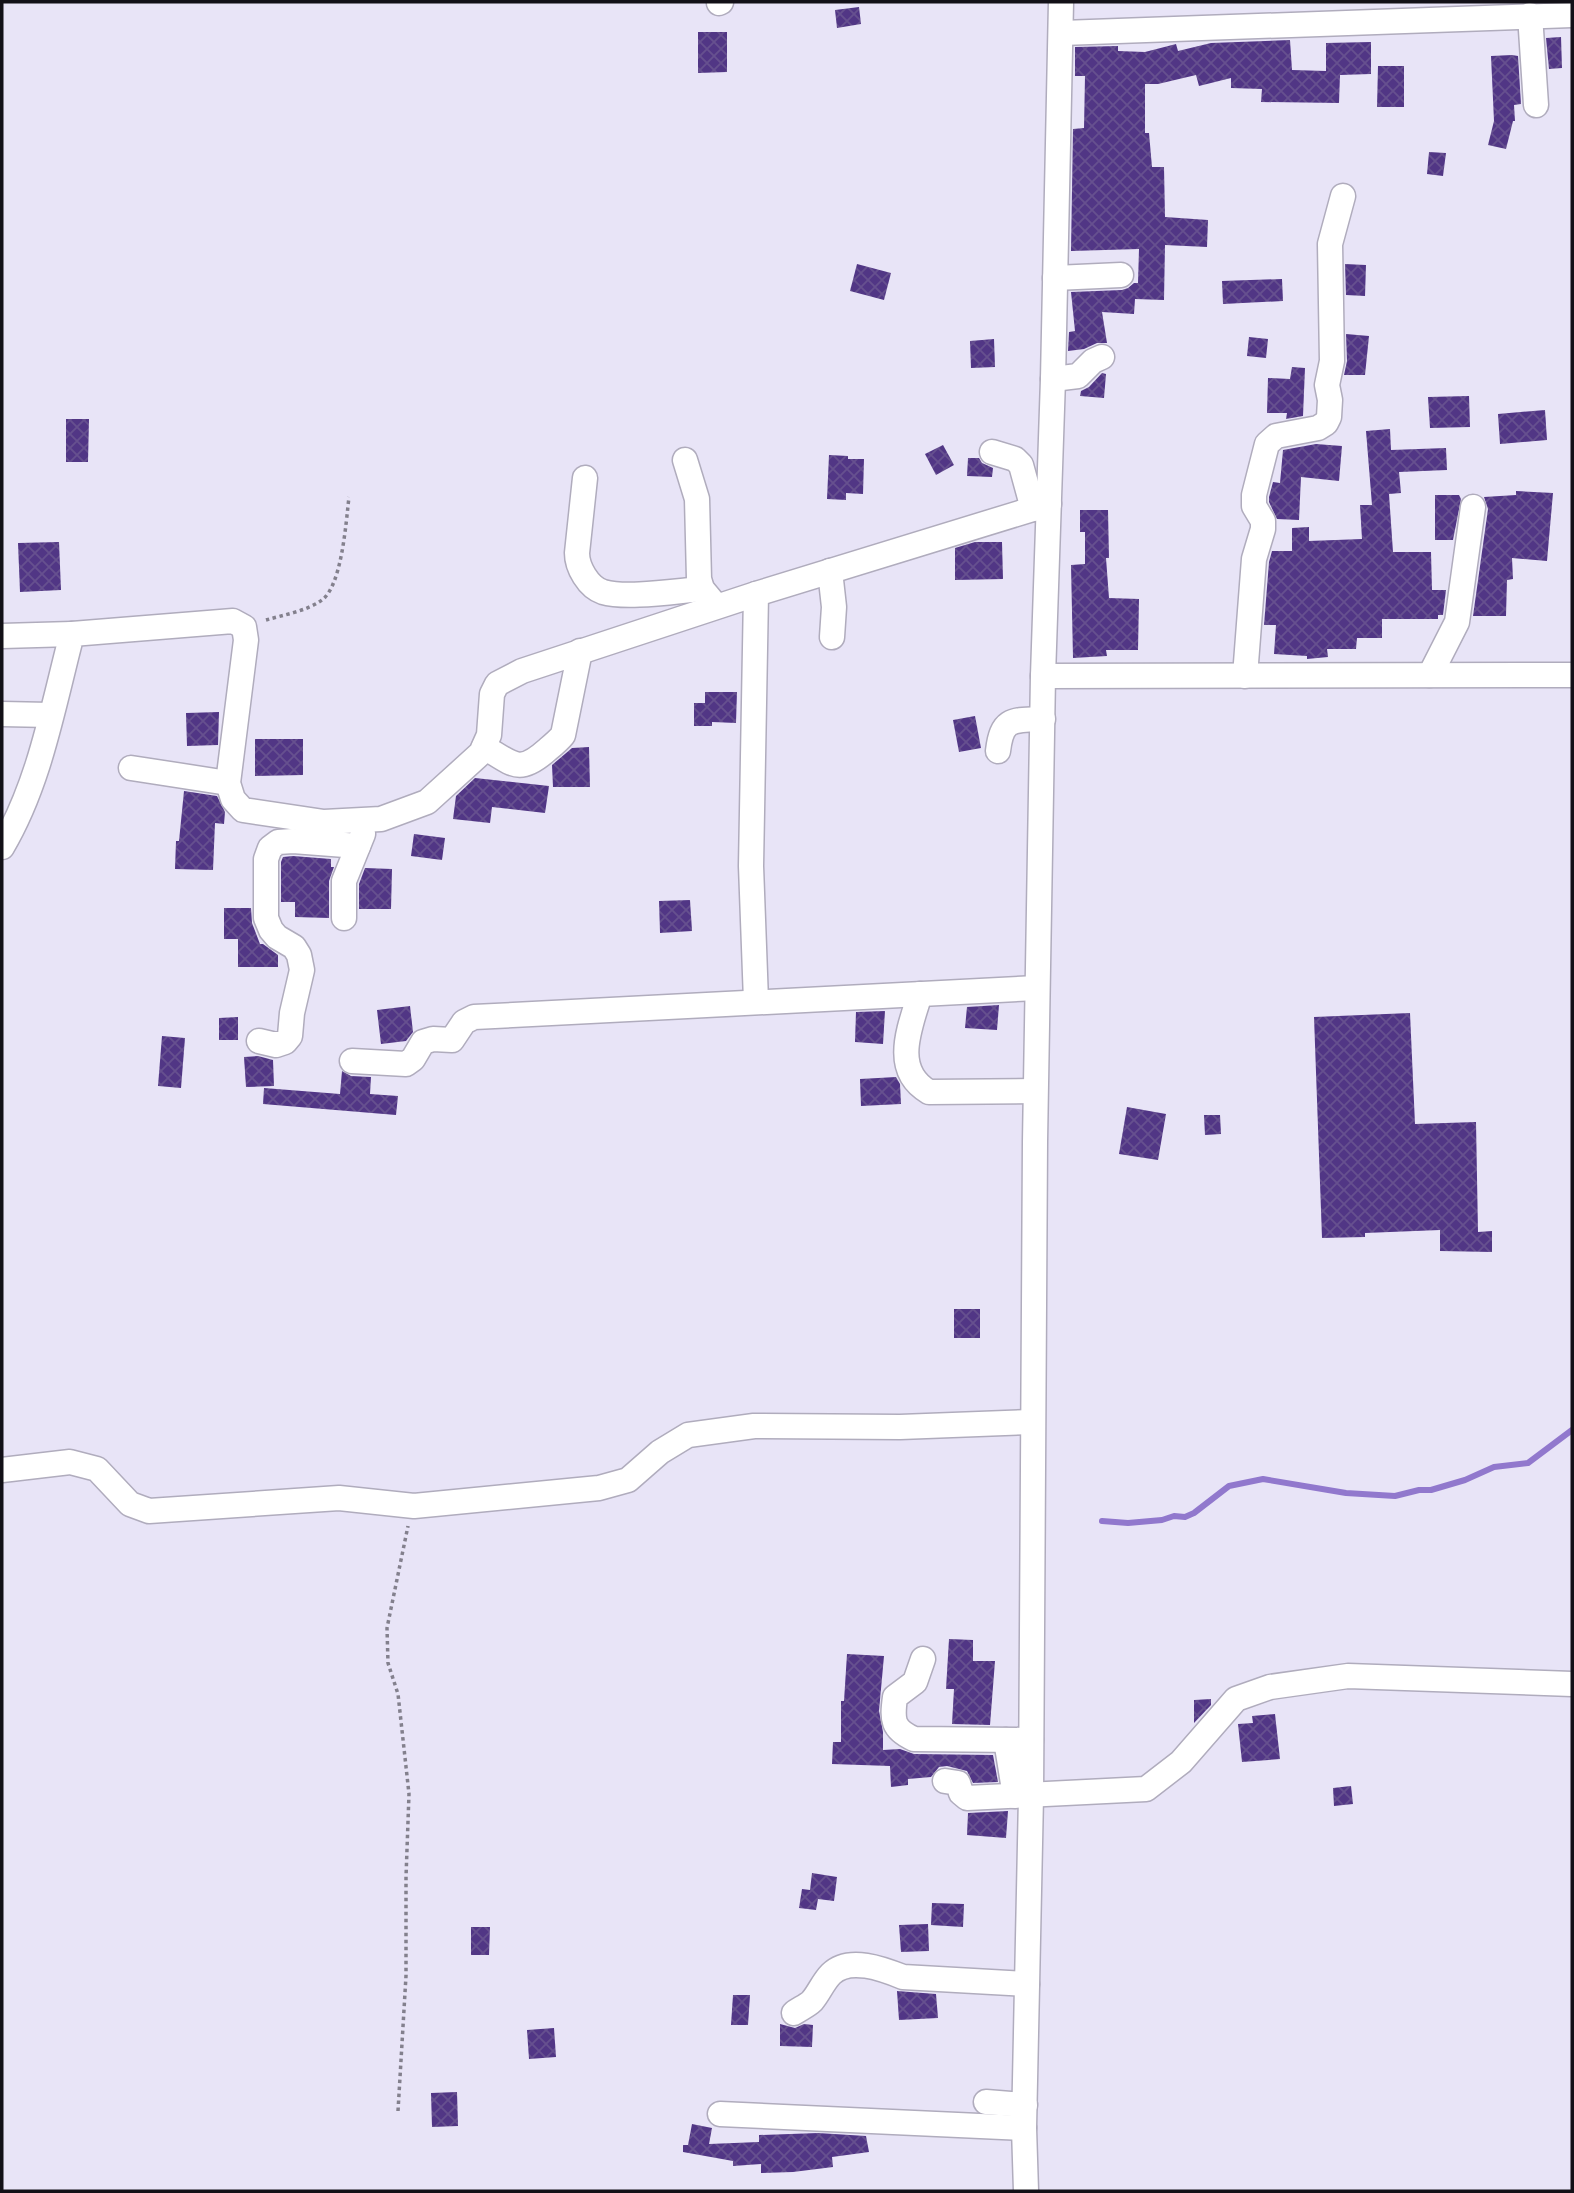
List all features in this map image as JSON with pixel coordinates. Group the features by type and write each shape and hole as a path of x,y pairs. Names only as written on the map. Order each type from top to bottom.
{"street":[{"path":"1026,2191 1024,2116 1027,1984 1023,1796 1031,1740 1035,1091 1043,676 1041,506 1053,379 1061,2"},
{"path":"1530,15 1536,105"},
{"path":"1062,33 1572,15"},
{"path":"1245,676 1254,559 1263,529 1263,520 1254,506 1254,495 1267,444 1276,436 1318,428 1326,423 1329,417 1327,386 1332,361 1330,244 1343,196"},
{"path":"1055,278 1121,275"},
{"path":"1053,379 1073,378 1102,357"},
{"path":"992,452 1015,459 1021,465 1041,506"},
{"path":"685,460 697,499 699,579 709,598"},
{"path":"584,478 577,565 600,591 620,594 709,598 755,594 1041,506"},
{"path":"1430,676 1457,622 1474,507"},
{"path":"830,571 834,607 832,637"},
{"path":"755,594 751,866 756,1001"},
{"path":"2,636 72,634 233,621 244,626 246,640 229,783 233,799 243,810 324,822 368,820 381,819 427,802 481,753 489,735 492,694 497,684 522,671 580,652 709,598"},
{"path":"2,847 33,781 72,634"},
{"path":"484,747 521,766 532,764 558,742 563,735 580,652"},
{"path":"1043,676 1572,675"},
{"path":"2,714 50,715"},
{"path":"998,751 1000,734 1006,725 1019,720 1042,719"},
{"path":"131,768 229,783"},
{"path":"344,918 344,881 368,820"},
{"path":"258,1041 276,1045 285,1042 290,1036 292,1013 302,970 294,947 277,937 267,918 266,859 270,848 278,842 293,841 358,846"},
{"path":"352,1061 406,1064 413,1059 423,1042 433,1039 452,1040 464,1023 474,1017 1037,988"},
{"path":"920,994 905,1045 906,1065 920,1087 929,1091 1035,1091"},
{"path":"2,1470 71,1462 97,1469 130,1504 149,1511 339,1498 414,1506 599,1488 628,1480 660,1452 688,1435 754,1426 900,1427 1032,1422"},
{"path":"923,1659 915,1682 895,1697 893,1713 896,1728 902,1734 914,1739 1031,1740"},
{"path":"945,1781 958,1783 961,1793 967,1798 1146,1789 1181,1762 1236,1699 1270,1687 1348,1676 1572,1684"},
{"path":"1006,1740 1023,1796"},
{"path":"794,2013 811,2002 832,1973 841,1966 870,1966 903,1977 1027,1984"},
{"path":"986,2102 1024,2116"},
{"path":"720,2114 1024,2116"}],"path":[{"path":"244,626 300,610 320,602 330,593 341,559 349,497"},
{"path":"398,2111 406,1976 405,1877 409,1794 398,1694 388,1663 387,1628 403,1542 414,1506"}],"building":[{"path":"859,7 861,24 837,28 835,10"},
{"path":"698,32 727,32 727,72 698,73"},
{"path":"1561,37 1562,68 1549,69 1546,38"},
{"path":"1290,40 1292,70 1326,71 1326,43 1371,42 1371,74 1340,75 1339,103 1261,102 1262,89 1231,88 1231,78 1199,86 1196,75 1158,84 1145,84 1145,133 1149,133 1152,167 1164,167 1165,217 1208,220 1207,247 1165,245 1164,300 1135,299 1134,314 1102,312 1107,343 1068,351 1069,332 1075,331 1071,292 1122,290 1138,283 1139,249 1071,251 1073,129 1084,128 1085,76 1075,76 1075,47 1118,46 1118,51 1145,52 1176,44 1178,51 1211,43"},
{"path":"1491,56 1518,56 1521,104 1514,105 1515,121 1506,149 1488,145 1494,121"},
{"path":"1378,66 1404,66 1404,107 1377,107"},
{"path":"1429,152 1446,153 1443,176 1427,174"},
{"path":"857,264 891,273 884,300 850,291"},
{"path":"1345,264 1366,265 1365,296 1346,295"},
{"path":"1282,279 1283,301 1223,304 1222,281"},
{"path":"1346,334 1369,336 1365,375 1344,375 1347,361"},
{"path":"1249,337 1268,339 1266,358 1247,356"},
{"path":"994,339 995,367 971,368 970,341"},
{"path":"1292,367 1305,368 1303,416 1286,419 1287,413 1267,413 1268,378 1290,379"},
{"path":"1102,373 1106,374 1104,398 1080,396 1081,391 1089,387"},
{"path":"1469,396 1470,427 1430,428 1428,397"},
{"path":"1545,410 1547,440 1500,444 1498,414"},
{"path":"66,419 89,419 88,462 66,462"},
{"path":"1390,429 1391,450 1446,448 1447,470 1399,472 1401,493 1389,494 1393,552 1431,552 1432,590 1446,590 1443,615 1438,615 1438,619 1382,619 1382,638 1357,638 1356,649 1327,649 1328,657 1307,659 1307,656 1274,654 1276,625 1264,625 1272,551 1292,551 1292,528 1309,527 1309,541 1362,539 1360,505 1372,505 1366,431"},
{"path":"1316,444 1342,446 1339,481 1301,477 1299,520 1277,519 1269,497 1273,482 1280,483 1283,450"},
{"path":"943,445 954,465 936,475 925,454"},
{"path":"829,455 864,459 863,494 846,493 846,500 827,499"},
{"path":"968,458 979,458 982,463 993,468 992,477 967,476"},
{"path":"1516,491 1553,493 1547,561 1512,558 1513,579 1507,580 1506,616 1473,616 1488,509 1484,497 1516,495"},
{"path":"1435,495 1459,495 1461,499 1453,540 1435,540"},
{"path":"1080,510 1108,510 1109,558 1106,558 1109,598 1139,599 1138,650 1106,650 1107,656 1073,658 1071,565 1085,564 1085,532 1080,532"},
{"path":"59,542 61,590 20,592 18,543"},
{"path":"975,542 1002,542 1003,579 955,580 955,548"},
{"path":"705,692 737,692 736,723 712,722 712,726 694,726 694,703 705,703"},
{"path":"219,712 218,745 187,746 186,713"},
{"path":"975,716 981,748 959,752 953,720"},
{"path":"255,739 303,739 303,775 255,776"},
{"path":"589,747 590,787 553,787 552,765 572,748"},
{"path":"475,778 549,786 545,813 492,807 490,823 453,819 456,796"},
{"path":"184,791 217,796 225,812 224,824 215,823 213,870 175,869 176,841 179,841"},
{"path":"414,834 445,838 442,860 411,856"},
{"path":"283,857 331,859 331,867 334,867 329,881 329,918 295,917 295,902 281,902 281,862"},
{"path":"365,868 392,869 391,909 359,909 359,884"},
{"path":"690,900 692,931 660,933 659,901"},
{"path":"224,908 251,908 252,923 260,944 278,955 278,967 238,967 238,939 224,939"},
{"path":"999,1005 997,1030 965,1028 967,1007"},
{"path":"410,1006 413,1032 406,1041 381,1044 377,1010"},
{"path":"885,1011 883,1044 855,1042 856,1012"},
{"path":"1410,1013 1415,1124 1476,1122 1478,1232 1492,1231 1492,1252 1440,1251 1440,1230 1322,1238 1314,1017"},
{"path":"238,1017 238,1040 219,1040 219,1018"},
{"path":"162,1036 185,1038 181,1088 158,1086"},
{"path":"258,1056 273,1060 274,1086 246,1087 244,1057"},
{"path":"342,1071 351,1076 371,1077 370,1094 398,1096 396,1115 263,1104 264,1088 340,1094"},
{"path":"896,1077 900,1084 901,1104 861,1106 860,1079"},
{"path":"1127,1107 1166,1114 1158,1160 1119,1154"},
{"path":"1204,1115 1220,1115 1221,1134 1205,1135"},
{"path":"954,1309 980,1309 980,1338 954,1338"},
{"path":"949,1639 973,1640 973,1661 995,1661 990,1725 952,1724 954,1689 946,1689"},
{"path":"847,1654 884,1656 879,1711 883,1750 900,1749 914,1754 993,1755 998,1782 973,1783 967,1771 947,1766 939,1767 931,1777 908,1779 908,1785 891,1787 890,1766 832,1764 833,1742 841,1742 841,1701 844,1701"},
{"path":"1211,1699 1211,1705 1194,1723 1194,1700"},
{"path":"1275,1714 1280,1759 1242,1762 1238,1724 1253,1723 1252,1716"},
{"path":"1351,1786 1353,1804 1334,1806 1333,1788"},
{"path":"1008,1811 1006,1838 967,1835 968,1813"},
{"path":"812,1873 837,1877 834,1901 818,1899 816,1910 799,1908 802,1889 810,1890"},
{"path":"932,1903 964,1904 963,1927 931,1925"},
{"path":"928,1924 929,1951 901,1952 899,1925"},
{"path":"471,1927 490,1927 489,1955 471,1955"},
{"path":"897,1991 936,1994 938,2018 899,2020"},
{"path":"733,1995 750,1995 748,2025 731,2025"},
{"path":"780,2024 795,2028 804,2024 813,2025 812,2047 780,2046"},
{"path":"554,2028 556,2057 529,2059 527,2030"},
{"path":"457,2092 458,2126 432,2127 431,2093"},
{"path":"692,2124 712,2128 709,2144 759,2142 759,2135 818,2133 866,2136 869,2152 832,2157 833,2167 761,2173 761,2164 733,2166 733,2161 683,2152 683,2145 688,2145"}],"waterway":[{"path":"1102,1521 1128,1523 1162,1520 1174,1516 1185,1517 1229,1486 1263,1479 1346,1493 1395,1496 1431,1490 1465,1480 1494,1467 1528,1463 1572,1430"}]}
